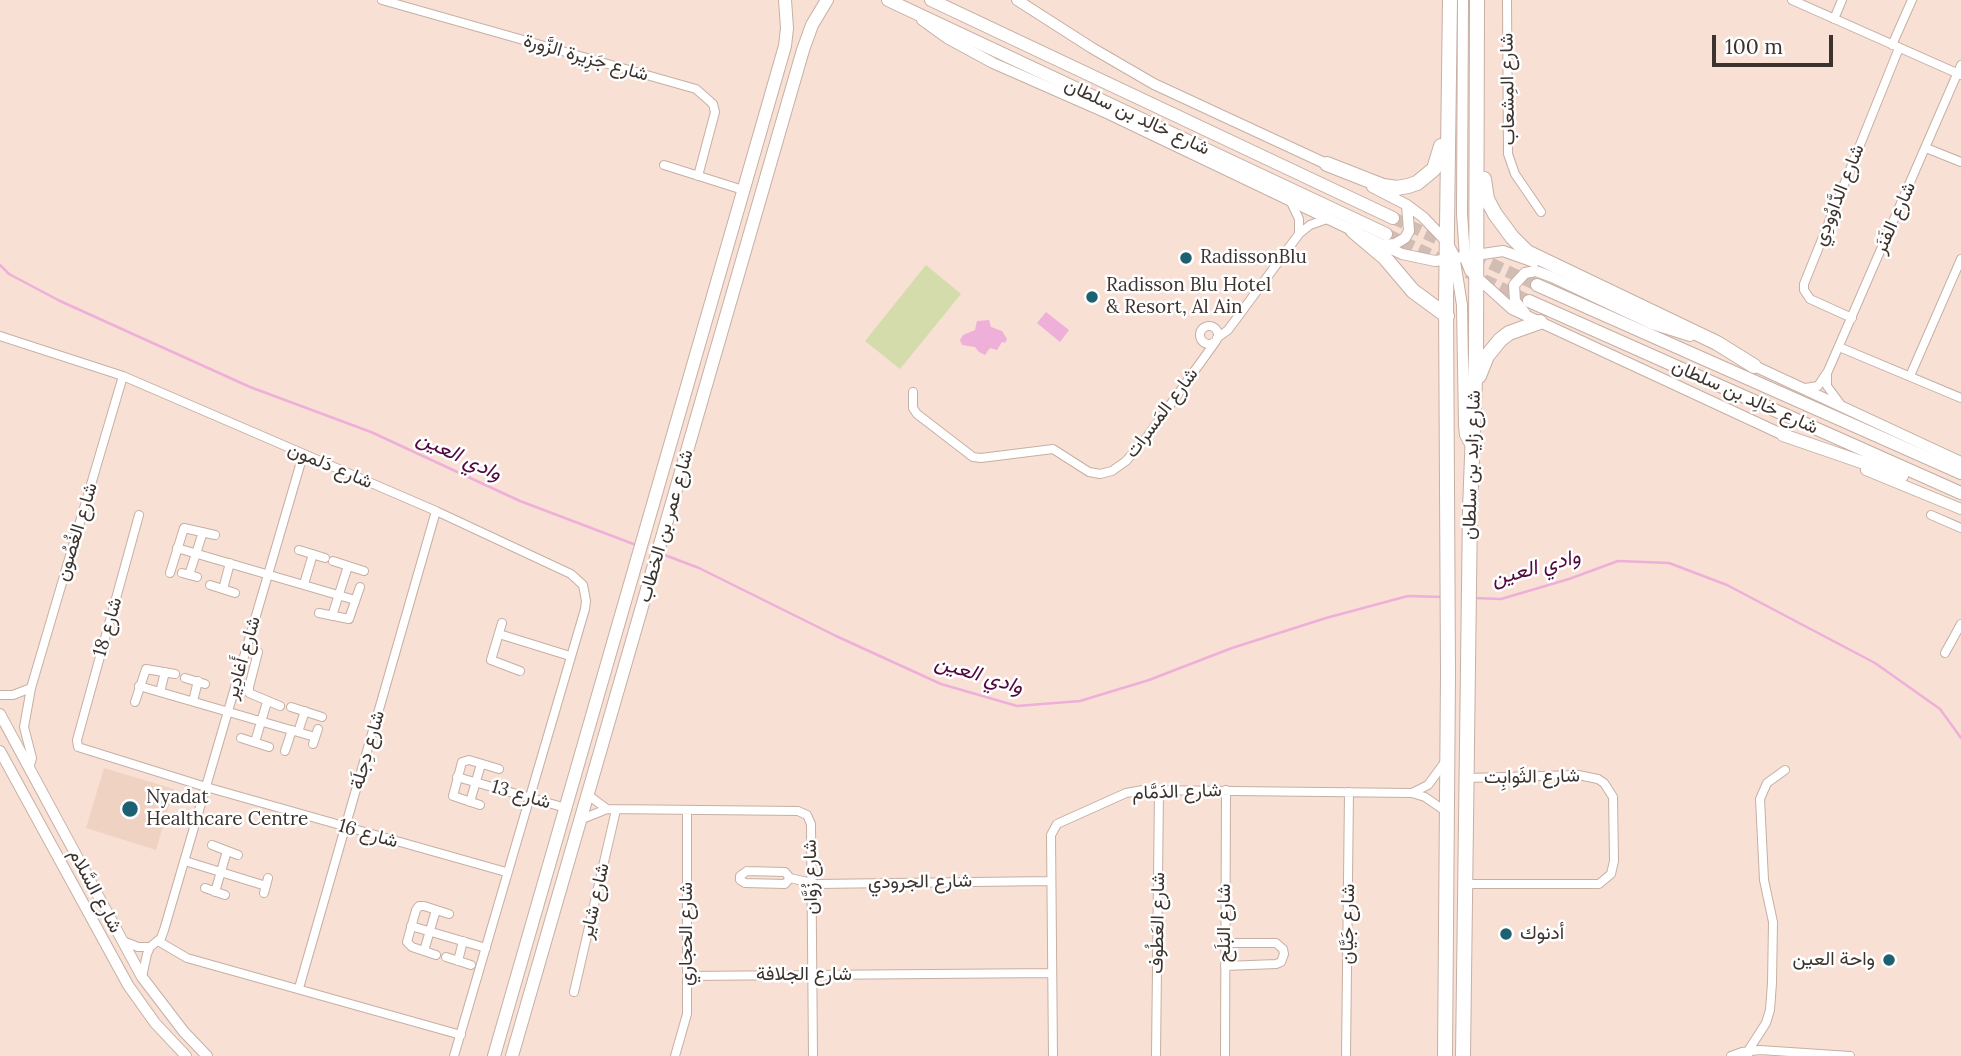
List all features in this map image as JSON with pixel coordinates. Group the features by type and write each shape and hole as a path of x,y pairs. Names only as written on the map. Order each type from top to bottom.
{"highway":[{"name":"شارع زايد بن سلطان","path":"1445,1056 1448,813 1447,316 1460,258 1477,0"},
{"path":"1327,164 1371,182 1397,188 1417,183 1434,169 1441,149 1442,51 1450,6"},
{"name":"شارع زايد بن سلطان","path":"1450,6 1447,242 1475,278 1463,1056"},
{"path":"1477,20 1483,54 1484,182 1487,199 1512,237 1527,252 1717,343 1754,366"},
{"path":"1353,231 1385,258 1413,291 1447,316"},
{"path":"1474,387 1487,356 1500,340 1534,319"}],"main road":[{"name":"شارع عمر بن الخطاب","path":"494,1056 785,46 785,0"},
{"name":"شارع عمر بن الخطاب","path":"512,1056 803,50 812,25 827,0"},
{"name":"شارع خالِد بن سلطان","path":"931,0 1393,218"},
{"path":"1017,0 1154,84 1327,164 1407,205 1447,242"},
{"path":"1463,0 1460,258 1464,431 1472,449"},
{"name":"شارع خالِد بن سلطان","path":"893,2 1384,240"},
{"path":"893,2 947,38 993,63 1143,130 1353,231 1395,244 1405,237 1409,230 1407,205"},
{"path":"1384,240 1414,258 1460,258 1503,251 1522,256 1961,462"},
{"path":"1534,319 1515,302 1513,291 1520,276 1535,271 1652,324 1690,336"},
{"path":"1475,278 1505,305 1534,319 1783,435 1961,509"},
{"name":"شارع خالِد بن سلطان","path":"1537,285 1961,473"},
{"name":"شارع خالِد بن سلطان","path":"1529,301 1961,495"},
{"path":"1783,435 1961,495"},
{"name":"شارع السَّلام","path":"0,714 142,977 184,1032 208,1056"},
{"path":"0,727 14,741"},
{"name":"شارع السَّلام","path":"0,751 128,985 155,1023 186,1056"}],"street":[{"name":"شارع جَزِيرة الزَّورة","path":"382,0 696,89 713,104 715,112 698,176"},
{"name":"شارع المِشعاب","path":"1507,0 1508,154 1515,174 1541,212"},
{"path":"1792,0 1895,47 1960,71"},
{"path":"1834,19 1842,0"},
{"name":"شارع الدَّاوُودِي","path":"1852,318 1811,299 1804,290 1804,284 1912,0"},
{"name":"شارع الفَنَر","path":"1801,388 1818,386 1828,370 1960,71"},
{"path":"1926,148 1961,162"},
{"path":"664,165 743,190"},
{"path":"1291,202 1299,219 1298,234"},
{"name":"شارع المَسرات","path":"913,392 913,408 917,414 973,457 1052,449 1089,471 1100,474 1112,471 1126,461 1147,437 1201,360 1228,330 1298,234 1310,225 1327,219"},
{"path":"1910,376 1961,259"},
{"name":"شارع المَسرات","path":"1215,329 1234,320"},
{"path":"1209,326 1215,329 1217,340 1208,344 1200,339 1203,328 1209,326"},
{"name":"شارع دَلمون","path":"0,336 124,376 436,511 579,579 583,585 586,601 454,1056"},
{"name":"شارع المَسرات","path":"1200,339 1201,360"},
{"path":"1839,347 1961,398"},
{"path":"1828,370 1827,386 1842,407"},
{"name":"شارع الغُصُون","path":"29,769 32,758 24,727 31,688 124,376"},
{"name":"شارع أَغادِير","path":"158,941 164,930 185,861 303,455"},
{"name":"شارع دِجلَة","path":"299,988 436,511"},
{"name":"شارع 18","path":"76,740 139,515"},
{"path":"1931,515 1961,528"},
{"path":"170,572 184,527 215,535"},
{"path":"189,575 203,532"},
{"path":"177,548 355,600"},
{"path":"299,550 364,571"},
{"path":"304,584 313,554"},
{"path":"223,589 230,563"},
{"path":"332,616 348,566"},
{"path":"210,585 235,593"},
{"path":"319,612 349,619 359,587"},
{"path":"502,623 491,660 520,671"},
{"path":"1945,653 1961,624"},
{"path":"499,634 570,656"},
{"path":"258,652 248,690 251,696 280,706"},
{"path":"135,702 146,669 170,673 160,692"},
{"path":"185,678 201,682 192,701"},
{"path":"139,686 315,737"},
{"path":"0,695 13,695 31,688"},
{"path":"255,742 267,702"},
{"path":"292,707 322,717"},
{"path":"285,751 305,711"},
{"path":"241,738 269,747"},
{"name":"شارع 16","path":"76,740 77,745 82,748 206,787 506,872"},
{"path":"1412,793 1428,785 1448,757"},
{"name":"شارع 13","path":"480,805 453,796 464,760 499,769"},
{"name":"شارع 13","path":"470,802 481,764"},
{"path":"1748,1053 1766,1023 1772,983 1773,922 1764,880 1760,799 1768,783 1785,770"},
{"name":"شارع الثَوابِت","path":"1465,884 1599,884 1611,874 1614,861 1613,797 1598,779 1577,775 1467,778"},
{"name":"شارع 13","path":"457,777 566,808"},
{"name":"شارع الدَمَّام","path":"1053,1056 1051,835 1057,824 1126,793 1159,790 1412,793 1425,797 1448,813"},
{"name":"شارع العَطُوف","path":"1156,1056 1159,790"},
{"name":"شارع البَلَح","path":"1225,1056 1226,790"},
{"name":"شارع جَيَّان","path":"1346,1056 1349,792"},
{"path":"589,795 611,809"},
{"name":"شارع زُوَّان","path":"582,818 611,809 797,811 807,815 811,824 813,1056"},
{"name":"شارع شاير","path":"574,992 611,809"},
{"name":"شارع الحجاري","path":"675,1056 687,1014 687,810"},
{"path":"212,845 238,855"},
{"path":"215,891 227,851"},
{"path":"185,861 266,886"},
{"name":"شارع الجرودي","path":"747,871 785,872 790,878 785,884 745,884 740,878 742,872 747,871"},
{"name":"شارع الجرودي","path":"790,878 811,883 1051,881"},
{"path":"205,888 225,895"},
{"path":"449,914 419,906 411,926 408,944 471,965"},
{"path":"424,951 436,909"},
{"path":"411,926 485,948"},
{"path":"120,940 138,947 150,947"},
{"path":"142,977 144,961 150,947 158,941 187,958 461,1035"},
{"path":"458,961 463,941"},
{"path":"1225,943 1276,943 1283,949 1284,954 1281,962 1276,964 1225,966"},
{"name":"شارع الجلافة","path":"687,976 1052,973"},
{"path":"1731,1056 1760,1050 1850,1056"}],"shaded area":[{"path":"1046,312 1069,330 1060,342 1037,323"},
{"path":"989,320 991,327 1002,331 1007,339 1005,343 1002,342 997,350 990,348 985,355 975,347 962,345 960,340 963,335 975,330 977,321"},
{"name":"Nyadat Healthcare Centre","path":"104,768 174,789 156,850 86,828"}],"green space":[{"path":"926,265 961,294 900,369 865,341"}],"waterway":[{"name":"وادي العين","path":"0,265 9,274 60,301 250,387 371,432 520,501 636,545"},
{"name":"وادي العين","path":"662,554 699,568 836,636 941,684 1017,706 1080,701 1149,680 1232,648 1326,618 1408,596 1443,597"},
{"name":"وادي العين","path":"1474,598 1501,599 1618,561 1669,563 1727,585 1875,663 1940,709 1961,738"}],"tunnel":[{"path":"1393,218 1537,285"},
{"path":"1386,234 1529,301"}],"place":[{"name":"RadissonBlu","path":"1186,258"},
{"name":"Radisson Blu Hotel & Resort, Al Ain","path":"1092,297"},
{"name":"Nyadat Healthcare Centre","path":"130,809"},
{"name":"أدنوك","path":"1506,934"},
{"name":"واحة العين","path":"1889,960"}]}
